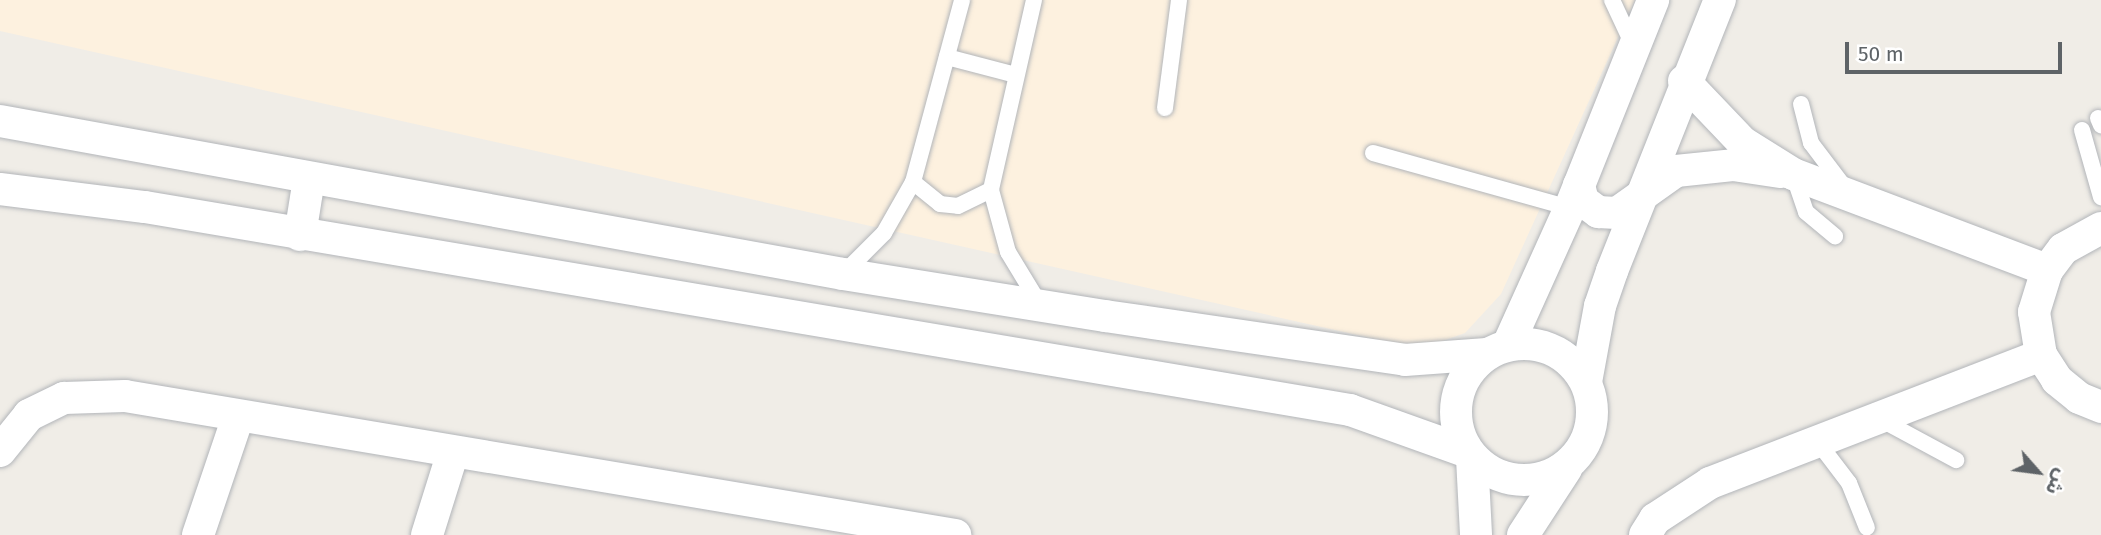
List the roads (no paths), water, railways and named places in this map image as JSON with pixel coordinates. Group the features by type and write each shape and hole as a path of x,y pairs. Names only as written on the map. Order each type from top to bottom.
{"street":[{"path":"1476,535 1469,455 1457,432 1455,410 1470,369 1497,349 1574,196 1653,0"},
{"path":"1523,535 1540,503 1587,439 1593,411 1587,382 1600,306 1684,81 1720,0"},
{"path":"1684,81 1742,142 1793,174 1853,199 2047,270"},
{"path":"0,121 843,274 1405,360 1539,344 1567,357 1587,382"},
{"path":"1574,196 1598,212 1617,213 1645,190 1675,171 1705,166 1793,174"},
{"path":"300,235 309,179"},
{"path":"0,189 145,207 1350,410 1469,455 1508,480 1541,478 1570,463"},
{"path":"2101,228 2063,249 2047,270 2034,312 2041,355 2057,380 2079,398 2101,407"},
{"path":"1097,368 1105,316"},
{"path":"1645,535 1655,519 1710,483 2041,355"},
{"path":"0,451 29,415 64,398 125,396 947,534"},
{"path":"198,535 238,417"},
{"path":"427,535 453,452"}],"lane":[{"path":"843,274 884,233 914,181 962,0"},
{"path":"1034,0 991,190 1008,252 1041,306"},
{"path":"1165,108 1179,0"},
{"path":"1612,0 1633,45"},
{"path":"947,57 1016,75"},
{"path":"1801,104 1811,143 1853,199"},
{"path":"2082,130 2101,197"},
{"path":"1373,153 1574,196"},
{"path":"1793,174 1806,212 1835,236"},
{"path":"914,181 925,195 949,205 975,201 991,190"},
{"path":"1878,418 1956,460"},
{"path":"1817,441 1849,484 1867,528"}]}
